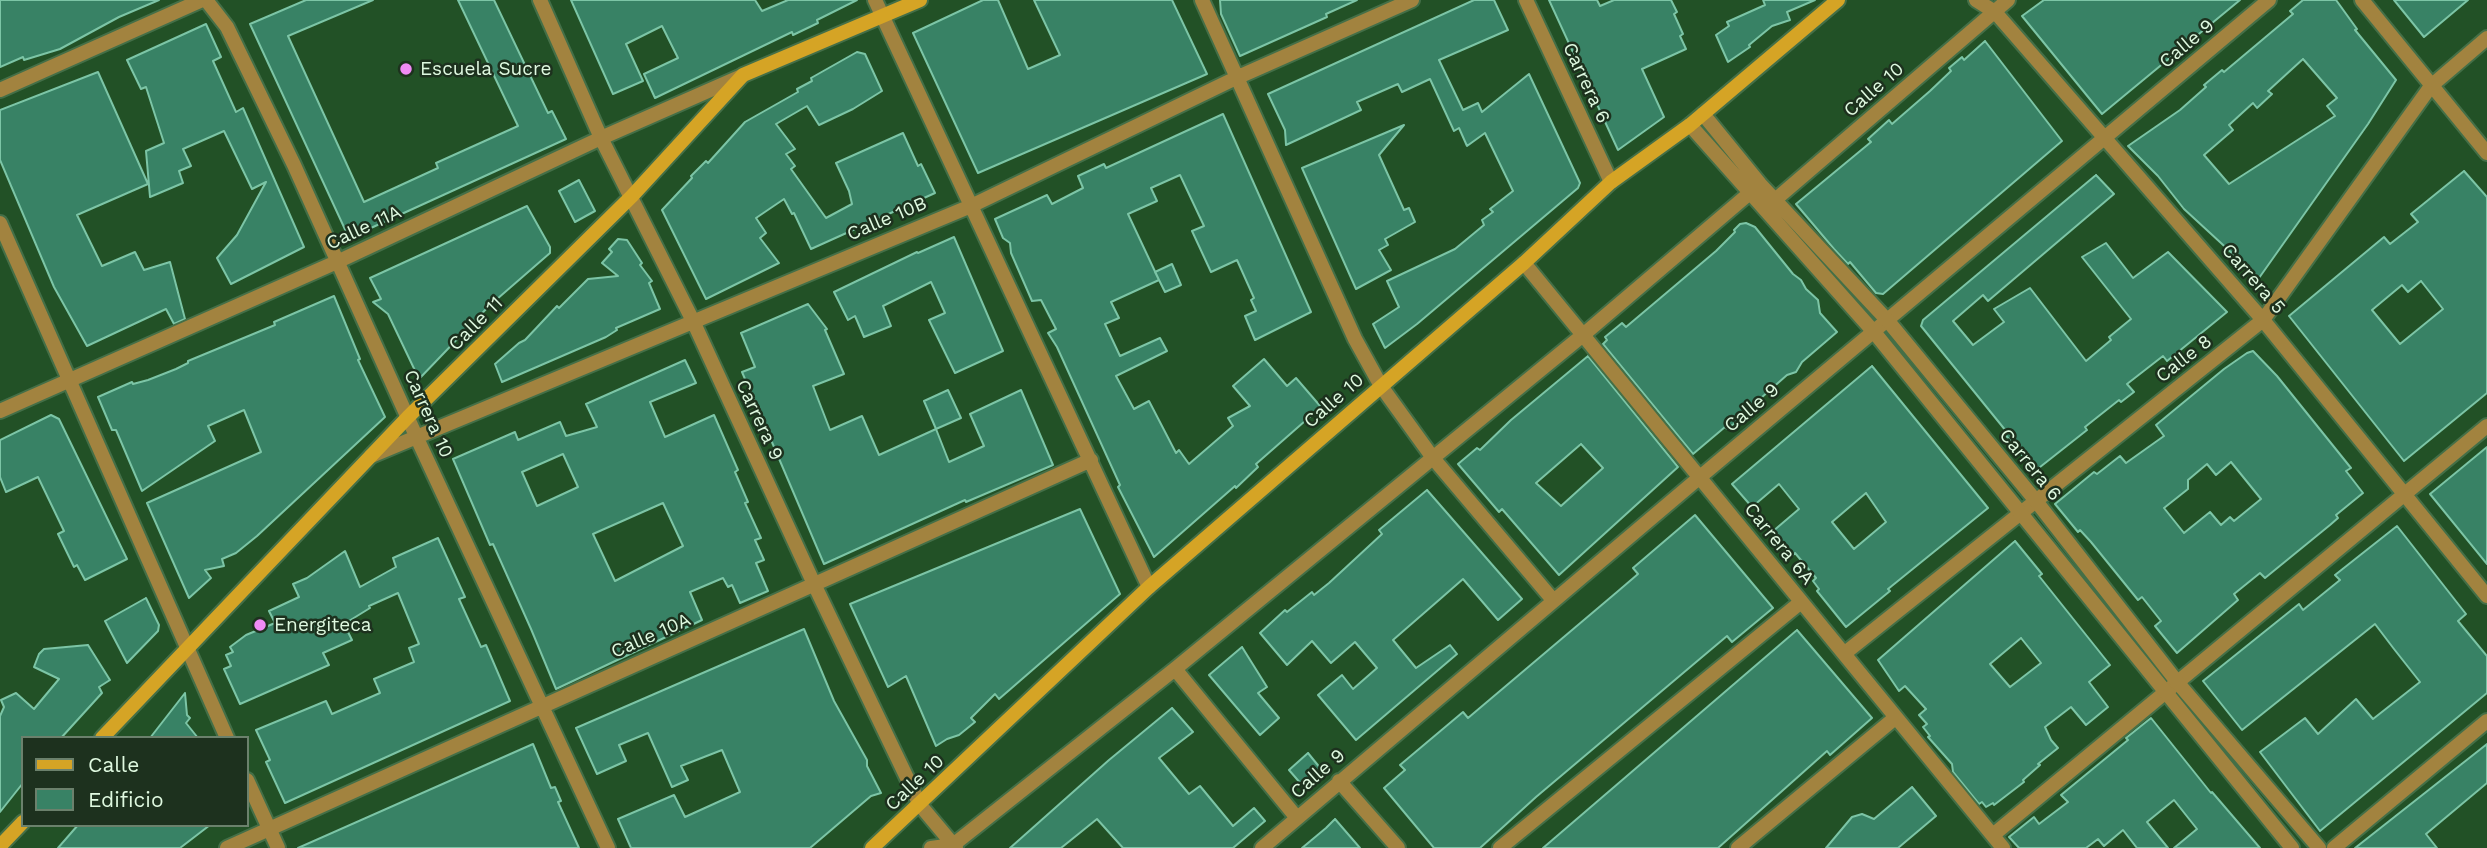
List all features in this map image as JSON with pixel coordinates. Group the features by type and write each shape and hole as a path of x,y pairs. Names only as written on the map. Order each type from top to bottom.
{"main road":[{"name":"Calle 11","path":"104,736 408,417 632,197 743,75 920,0"},
{"name":"Calle 10","path":"872,848 1149,587 1524,263 1611,183 1690,125 1838,0"},
{"path":"0,846 21,824"}],"street":[{"path":"0,90 204,0"},
{"name":"Carrera 10","path":"204,0 233,38 608,848"},
{"name":"Carrera 9","path":"540,0 601,138 692,321 920,805 955,846"},
{"path":"875,0 1149,587"},
{"path":"1202,0 1355,339 1381,386 1433,458 1553,600"},
{"name":"Calle 10B","path":"370,457 971,206 1236,78 1412,0"},
{"name":"Carrera 6","path":"1526,0 1611,183"},
{"name":"Carrera 5","path":"1976,0 1995,12 2263,320 2487,596"},
{"name":"Calle 10","path":"1770,204 2008,0"},
{"name":"Calle 9","path":"1262,848 1553,600 2269,0"},
{"path":"2362,0 2487,153"},
{"name":"Calle 8","path":"1845,653 2263,320 2431,86 2487,38"},
{"name":"Calle 11A","path":"0,411 338,261 743,75"},
{"name":"Carrera 6","path":"1703,114 1755,188"},
{"name":"Carrera 6","path":"1690,125 1888,321 2036,501 2178,683 2319,848"},
{"path":"931,848 955,846 1583,335 1755,188"},
{"name":"Carrera 6","path":"1770,204 2291,848"},
{"path":"0,223 226,736"},
{"name":"Carrera 6A","path":"1524,263 2003,848"},
{"path":"1993,835 2487,426"},
{"name":"Calle 10A","path":"227,848 1091,460"},
{"path":"1500,848 1801,602"},
{"path":"1175,669 1297,818"},
{"path":"1738,848 1895,718"},
{"path":"2334,848 2487,721"},
{"path":"1339,781 1398,848"},
{"path":"248,782 278,848"},
{"path":"1754,835 1764,848"}],"building":[{"path":"0,0 159,0 119,17 60,49 24,60 23,57 0,67"},
{"path":"306,0 373,0 288,36 364,202 438,168 436,163 518,126 458,0 494,0 548,113 552,111 566,139 349,238 250,24"},
{"path":"571,0 755,0 762,11 788,0 857,0 817,20 818,23 793,35 792,32 655,98 644,74 678,58 662,26 626,44 643,81 613,94"},
{"path":"983,0 998,0 1028,69 1060,55 1034,0 1172,0 1207,74 978,173 913,33"},
{"path":"1220,0 1357,0 1326,14 1327,17 1240,56 1221,14"},
{"path":"1474,0 1494,0 1508,30 1439,60 1463,110 1478,103 1482,112 1529,74 1580,183 1578,188 1385,348 1373,324 1399,307 1387,281 1455,249 1484,225 1482,220 1493,212 1490,209 1513,191 1485,133 1467,146 1459,128 1454,131 1430,79 1402,92 1398,84 1357,102 1361,110 1286,145 1285,130 1268,94"},
{"path":"1549,0 1597,0 1600,6 1614,0 1671,0 1677,12 1674,14 1686,49 1642,69 1664,117 1618,150"},
{"path":"1763,0 1815,0 1787,12 1790,20 1772,26 1749,45 1750,47 1728,62 1716,35 1729,26 1727,22 1765,5"},
{"path":"2044,0 2240,0 2102,114 2022,16"},
{"path":"2303,0 2336,0 2357,29 2355,30 2396,80 2259,278 2184,209 2158,176 2128,146 2180,110 2206,87 2204,85 2222,70 2224,72 2293,14 2290,11","holes":["2303,59 2337,98 2327,106 2335,116 2229,184 2204,155 2233,130 2229,125 2253,103 2257,108 2272,94 2268,91"]},
{"path":"2394,0 2468,0 2424,37"},
{"path":"206,24 221,57 213,61 236,112 243,108 304,247 231,284 217,258 237,235 266,182 252,189 224,131 183,149 191,166 179,171 183,183 150,197 146,151 164,143 146,87 141,89 127,60"},
{"path":"1985,41 2062,141 1883,294 1876,293 1796,204 1871,142 1868,139 1889,120 1892,124 1930,91 1951,71 1949,68 1962,57 1964,60"},
{"path":"857,52 865,54 882,91 819,125 807,106 776,124 795,149 786,154 795,166 791,169 826,218 852,204 836,163 903,133 918,166 921,164 935,193 811,249 794,213 792,214 784,199 756,218 766,233 760,238 779,263 706,299 662,210 691,176 706,161 708,163 745,122 798,92 797,89 812,81 811,78"},
{"path":"98,72 148,184 77,215 102,266 135,252 144,270 170,262 185,319 174,324 166,309 87,346 54,287 0,160 0,110"},
{"path":"1223,114 1311,312 1255,340 1245,316 1256,311 1251,300 1254,298 1237,260 1211,272 1192,231 1204,226 1180,175 1151,188 1157,201 1128,214 1159,280 1111,302 1119,318 1105,324 1120,356 1160,338 1167,351 1116,376 1134,409 1149,401 1176,453 1179,450 1189,464 1233,426 1228,418 1250,406 1233,386 1264,359 1287,386 1296,378 1321,407 1256,464 1258,467 1236,488 1235,486 1154,557 1118,487 1120,485 1057,347 1048,333 1056,329 1041,300 1032,301 1011,253 1010,243 1003,238 995,219 1047,195 1052,204 1083,188 1078,176 1104,164 1106,168"},
{"path":"1404,125 1379,155 1404,210 1409,208 1415,222 1385,239 1388,245 1379,250 1391,270 1356,289 1302,168"},
{"path":"2464,171 2487,197 2487,393 2404,461 2289,316 2384,237 2390,244 2418,222 2411,214","holes":["2421,281 2443,309 2400,344 2372,310 2402,285 2408,292"]},
{"path":"2096,175 2114,194 1988,301 1983,295 1953,321 1973,345 2004,322 1994,309 2030,288 2086,361 2131,319 2082,257 2106,243 2133,278 2168,252 2227,312 2167,361 2163,356 2127,384 2134,392 2095,419 2085,427 2087,430 2035,471 1921,326 1923,320"},
{"path":"579,180 595,211 575,222 559,191"},
{"path":"527,206 550,247 550,253 489,306 419,379 388,314 373,302 381,299 370,278"},
{"path":"1746,223 1755,227 1818,300 1820,313 1837,332 1802,362 1796,372 1787,375 1761,398 1763,400 1755,408 1727,429 1725,427 1693,454 1603,344 1607,340 1605,337 1622,323 1626,327 1716,251 1740,224"},
{"path":"954,237 1003,351 955,373 929,320 945,313 931,282 883,306 891,326 864,337 855,316 848,320 834,292"},
{"path":"618,239 627,240 642,263 640,265 652,281 649,283 660,309 616,328 617,330 606,337 502,382 495,364 525,340 557,306 559,308 588,279 618,276 602,263 612,252 609,249"},
{"path":"1172,264 1181,285 1165,292 1155,272"},
{"path":"334,296 360,359 358,360 385,417 257,536 236,553 222,559 224,566 205,570 211,578 189,598 147,503 261,452 244,410 208,426 215,441 142,491 116,430 112,430 98,397 132,382 133,384 148,380 176,369 188,361 275,325 274,322"},
{"path":"808,304 827,329 825,330 844,374 813,386 830,430 862,416 879,455 936,429 949,462 984,446 970,414 1021,390 1053,465 966,502 965,500 824,564 742,372 755,367 741,333"},
{"path":"2253,351 2277,376 2351,468 2346,471 2363,493 2336,515 2338,518 2330,525 2265,578 2260,573 2234,594 2238,600 2177,653 2155,626 2161,621 2142,597 2138,600 2091,542 2080,530 2078,532 2055,504 2094,472 2097,474 2120,456 2126,463 2164,436 2156,425","holes":["2231,462 2261,499 2234,521 2230,517 2221,525 2210,512 2184,533 2164,508 2188,489 2188,480 2207,464 2216,475"]},
{"path":"1588,356 1678,467 1559,575 1502,509 1499,512 1458,464 1477,448 1480,450 1511,420","holes":["1581,444 1603,468 1561,506 1536,483"]},
{"path":"685,360 696,383 650,402 665,437 714,415 738,470 735,472 748,502 745,503 761,538 755,540 764,560 756,563 768,591 740,603 732,585 728,587 723,578 690,592 702,620 556,689 453,459 515,432 518,440 560,422 566,436 597,427 586,404","holes":["563,454 578,487 537,506 522,472","663,503 683,546 615,581 593,534"]},
{"path":"1872,366 1988,508 1888,589 1890,591 1846,627 1817,591 1819,589 1813,581 1816,578 1795,553 1792,556 1772,532 1799,509 1779,484 1752,507 1732,484","holes":["1866,493 1886,522 1854,549 1832,522"]},
{"path":"948,390 961,418 936,429 924,401"},
{"path":"51,415 59,419 127,559 85,580 77,565 74,567 58,534 64,531 38,477 6,492 0,477 0,440"},
{"path":"2487,447 2487,564 2430,494"},
{"path":"1427,490 1522,599 1498,620 1463,579 1393,640 1416,668 1450,645 1457,654 1356,740 1318,695 1342,675 1353,689 1377,668 1355,642 1331,663 1312,641 1287,665 1260,633 1285,610 1287,612 1312,592 1314,595 1329,583 1382,534 1379,530"},
{"path":"1080,509 1120,594 999,699 995,694 971,718 975,722 959,735 936,746 906,676 888,687 850,604"},
{"path":"1695,515 1773,608 1732,642 1727,636 1536,797 1480,848 1434,848 1384,788 1405,770 1400,765 1463,712 1468,718 1617,592 1638,574 1633,568"},
{"path":"2397,526 2466,614 2458,621 2487,656 2487,693 2320,831 2260,752 2305,718 2318,734 2356,699 2373,719 2420,682 2375,624 2242,730 2203,681 2299,604 2303,610 2340,580 2335,575"},
{"path":"438,538 465,597 459,599 481,647 486,645 510,701 285,803 266,762 270,760 256,730 326,701 332,714 380,693 374,679 414,662 409,648 419,644 398,593 369,606 370,608 344,624 352,640 323,653 329,665 240,704 224,669 231,666 226,655 233,652 230,647 246,635 275,623 269,611 299,597 293,584 307,578 345,551 360,587 396,567 393,558"},
{"path":"2015,541 2042,574 2039,576 2110,665 2089,682 2108,707 2086,725 2071,707 2045,727 2058,748 2038,764 2040,765 2024,782 1994,805 1993,803 1986,807 1982,802 1979,804 1953,772 1952,764 1928,737 1930,736 1923,727 1927,724 1919,715 1926,709 1905,686 1899,691 1878,660","holes":["2021,638 2041,663 2010,687 1990,664"]},
{"path":"146,598 159,625 158,631 127,663 105,621"},
{"path":"804,629 834,701 867,760 867,766 881,793 871,796 810,848 631,848 618,819 674,795 685,817 740,792 722,750 681,766 688,780 672,787 648,733 619,745 626,761 597,774 576,728"},
{"path":"1797,630 1872,718 1830,755 1827,751 1718,848 1543,848"},
{"path":"88,645 110,680 99,687 102,693 63,736 21,736 21,786 0,812 0,716 4,707 1,700 16,693 34,709 59,679 34,667 44,649"},
{"path":"1242,647 1267,687 1258,693 1279,718 1260,735 1209,675"},
{"path":"185,693 187,715 190,718 186,723 196,736 152,736"},
{"path":"1172,708 1193,732 1159,758 1189,794 1200,786 1233,826 1254,808 1265,821 1233,848 1123,848 1097,819 1061,848 1010,848 1109,760"},
{"path":"2151,718 2211,793 2260,848 2174,848 2197,829 2174,800 2147,822 2168,848 2137,848 2123,830 2104,846 2098,839 2086,848 2019,848 2009,837 2034,817 2039,824 2068,802 2061,795"},
{"path":"533,744 551,788 555,787 561,801 558,802 579,848 298,848"},
{"path":"2487,744 2487,783 2426,834 2437,848 2355,848"},
{"path":"1308,753 1321,769 1302,785 1289,770"},
{"path":"1912,787 1936,816 1898,848 1826,848 1852,817 1862,814 1874,819"},
{"path":"1335,819 1360,848 1302,848 1326,828"},
{"path":"76,827 207,827 180,848 58,848"}],"place":[{"name":"Escuela Sucre","path":"406,69"},
{"name":"Energiteca","path":"260,625"}]}
